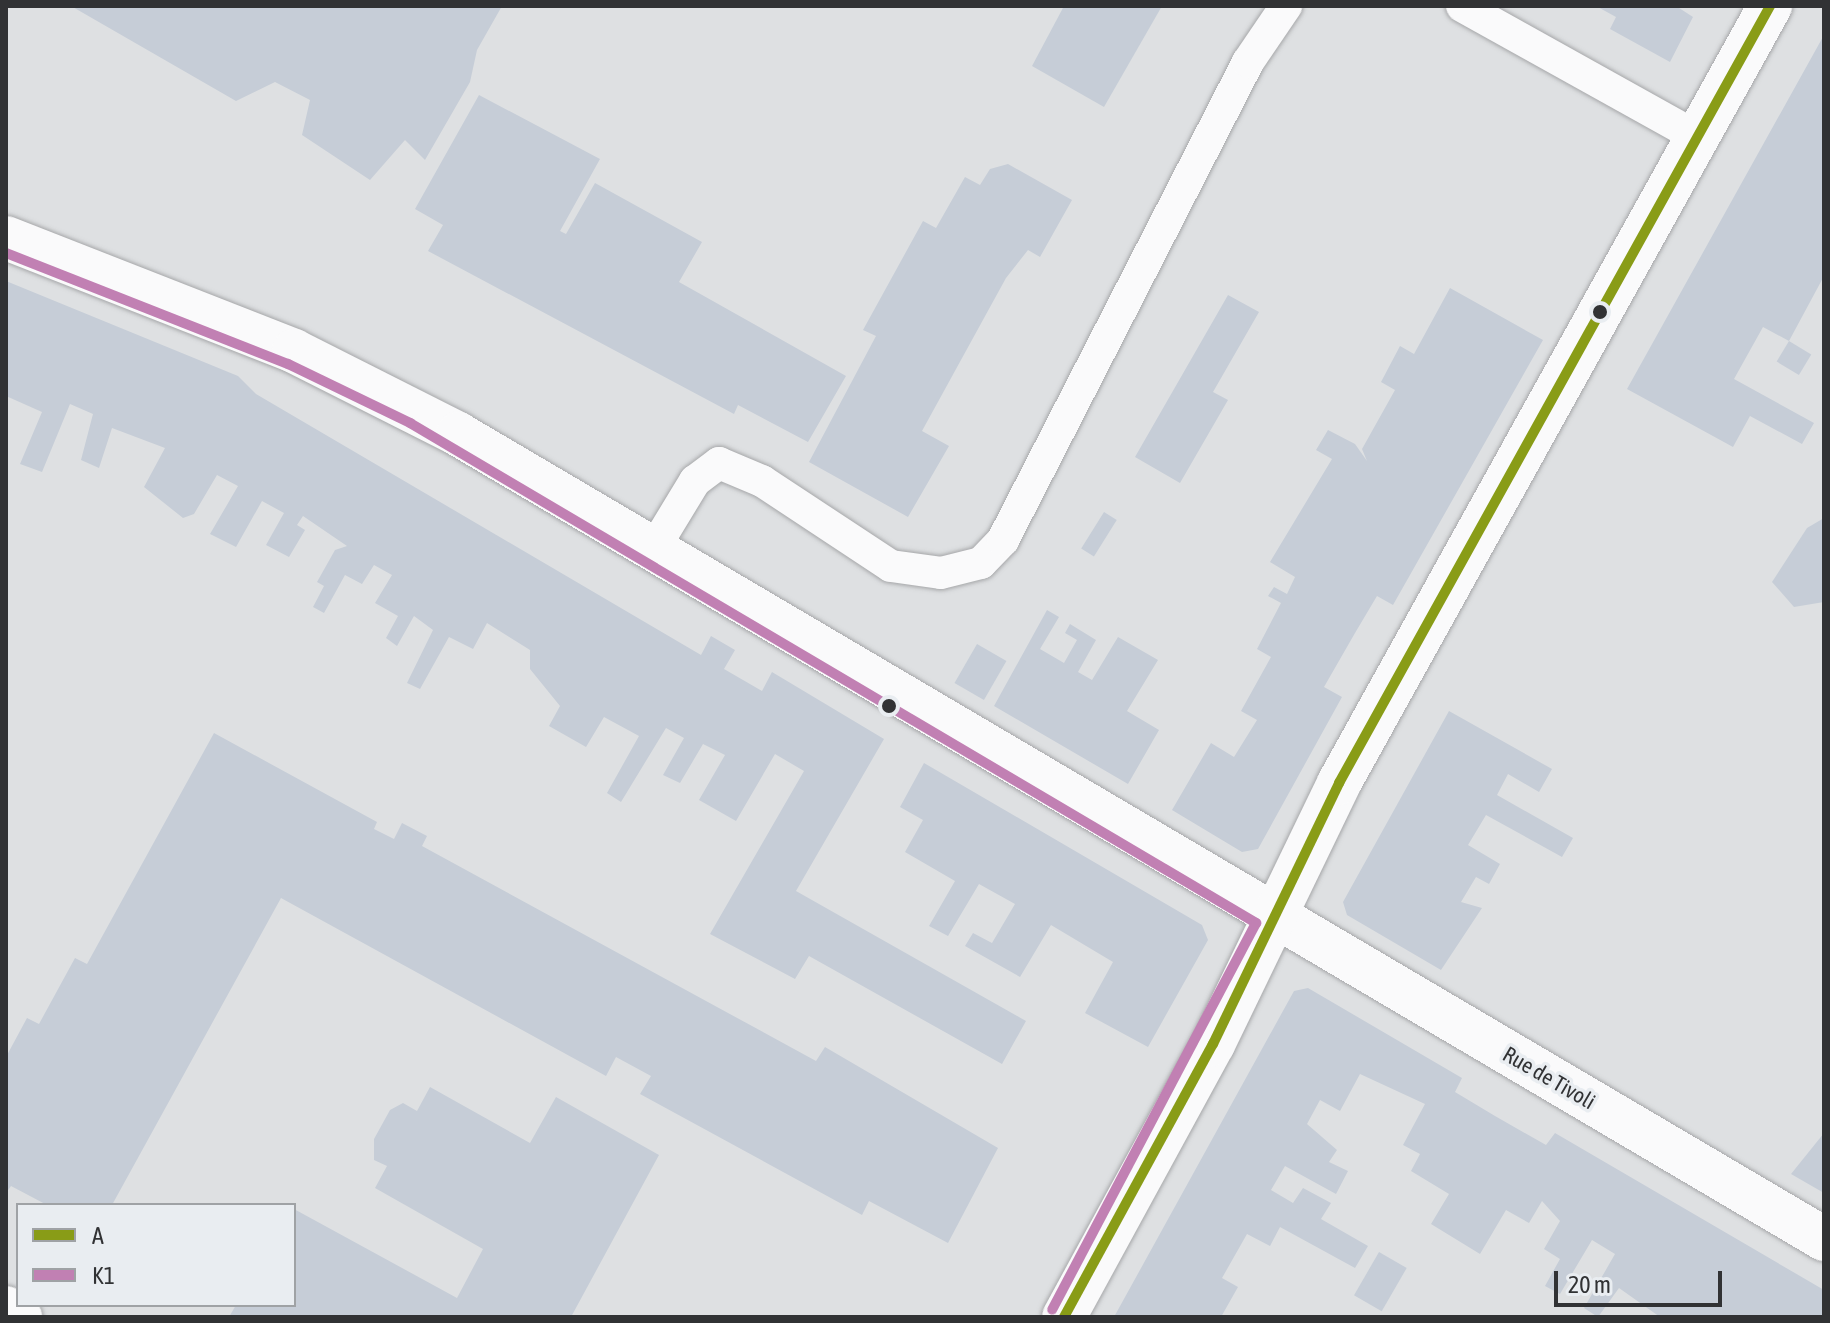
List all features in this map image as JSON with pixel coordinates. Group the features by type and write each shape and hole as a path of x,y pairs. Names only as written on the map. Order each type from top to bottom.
{"street":[{"path":"1064,1317 1213,1044 1339,783 1770,6"},
{"name":"Rue de Tivoli","path":"6,238 337,371 653,550 1824,1239"},
{"path":"6,1308 20,1317"}],"lane":[{"path":"653,550 695,481 719,463 762,481 891,566 941,573 981,563 1003,540 1248,62 1286,6"},
{"path":"1462,6 1697,137"}],"building":[{"path":"71,6 502,6 477,50 470,82 425,160 405,140 370,180 302,135 310,100 275,82 236,101"},
{"path":"1064,6 1162,6 1104,107 1032,66"},
{"path":"1596,6 1676,6 1693,17 1670,62 1610,29 1616,17"},
{"path":"1824,35 1824,276 1789,341 1763,327 1734,379 1814,423 1802,444 1750,416 1733,447 1627,389"},
{"path":"479,95 600,159 560,231 566,234 595,183 702,242 679,282 846,376 808,442 738,405 734,414 428,251 443,225 415,209"},
{"path":"1008,164 1072,200 1040,257 1028,250 1006,278 922,431 949,446 908,517 809,462 876,336 863,330 923,221 936,228 965,177 980,185 990,169"},
{"path":"6,281 238,376 256,394 701,655 711,636 735,650 724,669 762,691 772,672 884,739 796,891 1026,1021 1002,1064 809,956 795,979 710,934 804,771 775,754 736,821 699,800 725,755 703,744 680,783 663,775 684,738 666,728 621,802 607,793 639,736 604,717 586,747 549,726 560,706 530,669 530,650 487,623 473,649 449,637 420,689 407,683 433,630 414,616 397,646 386,638 398,616 375,603 392,575 374,565 362,584 345,575 324,613 313,607 324,586 317,582 335,550 347,546 303,516 297,525 305,530 289,557 266,545 284,513 262,501 236,547 210,534 238,486 217,475 194,514 183,518 144,487 165,448 112,428 99,468 81,460 93,414 70,404 42,472 20,464 42,412 6,396"},
{"path":"1450,288 1543,340 1393,605 1377,596 1355,633 1324,687 1342,697 1258,849 1242,852 1172,810 1211,743 1234,757 1257,720 1241,711 1271,657 1257,649 1281,603 1268,596 1274,587 1287,594 1295,577 1270,562 1332,459 1316,450 1328,430 1355,444 1367,461 1362,449 1395,390 1381,382 1400,346 1414,354"},
{"path":"1228,295 1259,312 1213,392 1228,400 1180,483 1135,457"},
{"path":"1789,341 1811,354 1799,375 1777,362"},
{"path":"1104,512 1117,520 1094,556 1081,548"},
{"path":"1824,518 1824,602 1794,607 1772,582 1807,528"},
{"path":"1047,610 1059,617 1040,649 1064,663 1077,640 1065,633 1070,624 1096,640 1078,672 1092,680 1118,637 1158,660 1127,711 1159,730 1128,784 994,706"},
{"path":"977,644 1006,661 984,700 954,683"},
{"path":"1449,711 1552,769 1539,792 1508,774 1497,795 1573,838 1562,857 1486,815 1468,845 1500,864 1489,884 1476,877 1461,902 1482,908 1441,970 1347,915 1343,902"},
{"path":"214,733 377,822 374,829 394,839 402,823 427,836 422,846 816,1061 825,1047 998,1148 948,1243 869,1201 862,1215 640,1094 651,1076 616,1057 606,1076 281,898 113,1203 43,1203 11,1186 6,1193 6,1057 27,1018 39,1024 75,958 87,964"},
{"path":"924,763 1202,925 1208,940 1148,1047 1085,1013 1113,962 1051,925 1020,977 965,946 973,933 992,943 1015,904 979,884 948,936 929,926 955,881 905,852 923,820 900,807"},
{"path":"1308,988 1462,1078 1455,1092 1495,1116 1546,1145 1555,1133 1824,1290 1824,1317 1660,1317 1619,1288 1598,1317 1584,1308 1615,1254 1592,1240 1560,1294 1545,1286 1560,1259 1544,1249 1560,1221 1542,1201 1529,1223 1506,1210 1480,1254 1431,1224 1449,1194 1411,1171 1420,1154 1403,1145 1425,1104 1360,1074 1340,1111 1320,1100 1307,1124 1337,1150 1329,1162 1348,1171 1336,1194 1285,1166 1271,1190 1293,1203 1303,1188 1331,1203 1321,1219 1368,1246 1355,1268 1280,1227 1270,1246 1247,1234 1222,1278 1238,1287 1221,1317 1114,1317 1294,991"},
{"path":"430,1087 530,1143 556,1097 659,1155 571,1317 229,1317 235,1307 296,1307 296,1210 457,1298 483,1249 375,1188 387,1166 374,1160 374,1139 390,1110 403,1103 417,1111"},
{"path":"1824,1133 1824,1193 1791,1174"},
{"path":"1379,1252 1407,1268 1382,1311 1354,1295"}],"transit line":[{"name":"A","path":"1064,1317 1213,1044 1339,783 1770,6"},
{"name":"K1","path":"6,253 288,364 410,423 1256,923 1052,1310"}]}
